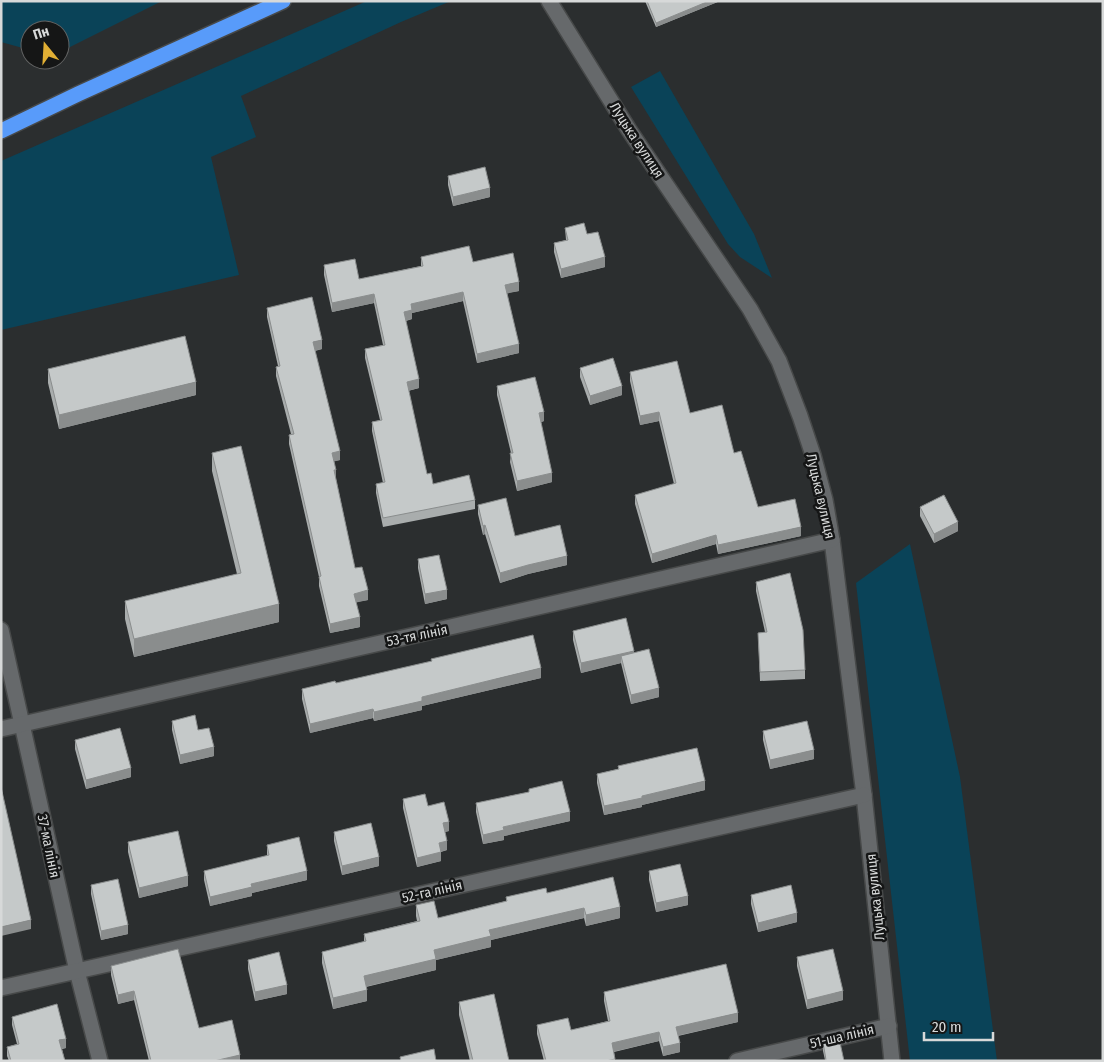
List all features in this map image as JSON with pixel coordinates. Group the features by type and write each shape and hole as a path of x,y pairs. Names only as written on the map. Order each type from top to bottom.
{"highway":[{"path":"1,131 283,1"}],"street":[{"name":"Луцька вулиця","path":"548,1 629,130 750,309 779,362 813,455 825,500 832,540 864,795 892,1061"},
{"name":"53-тя лінія","path":"1,730 832,540"},
{"name":"37-ма лінія","path":"1,630 77,971 100,1061"},
{"name":"52-га лінія","path":"1,988 864,795"},
{"name":"51-ша лінія","path":"737,1061 889,1026"}],"shaded area":[{"path":"1,1 162,1 70,47 70,20 20,20 20,47 1,42"},
{"path":"367,1 451,1 241,96 256,137 211,157 239,275 1,330 1,161"},
{"path":"660,71 754,234 772,278 740,257 728,244 631,87"},
{"path":"910,544 960,777 997,1061 910,1061 856,583"}],"building":[{"path":"647,1 709,1 656,23"},
{"path":"485,167 490,188 453,197 448,176"},
{"path":"584,223 587,234 598,232 605,257 561,269 554,243 568,240 565,228"},
{"path":"469,246 473,262 513,253 519,282 505,285 519,344 477,354 463,292 411,304 412,310 404,312 419,379 407,382 427,474 431,473 433,484 469,475 475,500 383,518 376,484 385,482 372,422 382,420 365,349 385,345 374,294 332,303 324,265 355,259 359,279 423,266 421,257"},
{"path":"312,297 322,340 313,342 340,451 332,453 336,470 334,470 355,568 362,567 368,590 354,594 360,617 330,624 289,435 294,434 276,367 280,366 267,308"},
{"path":"185,336 196,382 59,415 48,369"},
{"path":"613,358 622,386 590,396 580,368"},
{"path":"677,361 690,413 722,405 734,453 741,451 758,507 795,499 801,527 718,545 716,535 652,554 635,495 676,483 659,412 640,416 630,372"},
{"path":"535,377 544,412 539,413 552,473 517,481 510,453 513,453 497,386"},
{"path":"241,446 279,604 134,639 125,601 241,573 212,453"},
{"path":"944,495 958,522 934,534 920,507"},
{"path":"506,498 515,536 560,525 567,556 500,573 485,525 483,526 478,505"},
{"path":"439,555 447,590 425,594 418,559"},
{"path":"790,573 803,630 805,670 760,672 758,633 767,632 756,582"},
{"path":"626,618 634,651 581,663 573,631"},
{"path":"533,635 541,668 422,697 422,701 374,712 373,709 310,724 302,689 432,661 431,659"},
{"path":"649,649 659,688 631,695 621,656"},
{"path":"195,715 198,730 209,728 214,747 180,755 172,721"},
{"path":"807,721 814,750 770,760 763,731"},
{"path":"120,728 131,768 86,780 75,740"},
{"path":"697,748 705,781 604,806 597,774 619,769 618,766"},
{"path":"562,781 570,812 503,827 504,830 483,835 476,803 529,792 529,789"},
{"path":"1,787 31,920 1,927"},
{"path":"425,794 428,806 444,802 449,822 443,823 447,841 439,843 441,852 417,858 403,799"},
{"path":"371,823 379,857 342,866 334,832"},
{"path":"178,831 188,876 139,888 128,842"},
{"path":"299,837 307,871 251,884 252,887 210,897 204,871 269,855 267,845"},
{"path":"680,864 688,896 656,903 649,871"},
{"path":"613,877 620,907 586,915 584,908 489,930 491,936 434,950 436,959 364,976 367,990 333,998 322,952 366,941 364,934 420,921 416,905 434,901 438,918 507,901 506,897 546,888 547,893"},
{"path":"118,879 128,925 101,931 91,885"},
{"path":"791,885 797,913 758,923 751,895"},
{"path":"178,949 199,1028 232,1020 240,1055 214,1061 151,1061 134,991 118,995 111,966"},
{"path":"833,949 843,991 807,1000 797,957"},
{"path":"279,952 287,985 255,992 248,960"},
{"path":"726,964 738,1013 676,1027 680,1043 663,1047 659,1032 612,1043 615,1059 606,1061 546,1061 537,1025 568,1018 571,1030 610,1021 604,992"},
{"path":"494,994 509,1061 473,1061 459,1002"},
{"path":"57,1004 66,1039 59,1040 65,1061 11,1061 7,1047 19,1044 12,1017"},
{"path":"839,1038 844,1061 823,1061 826,1060 823,1042"},
{"path":"434,1049 436,1061 401,1061 400,1057"}]}
